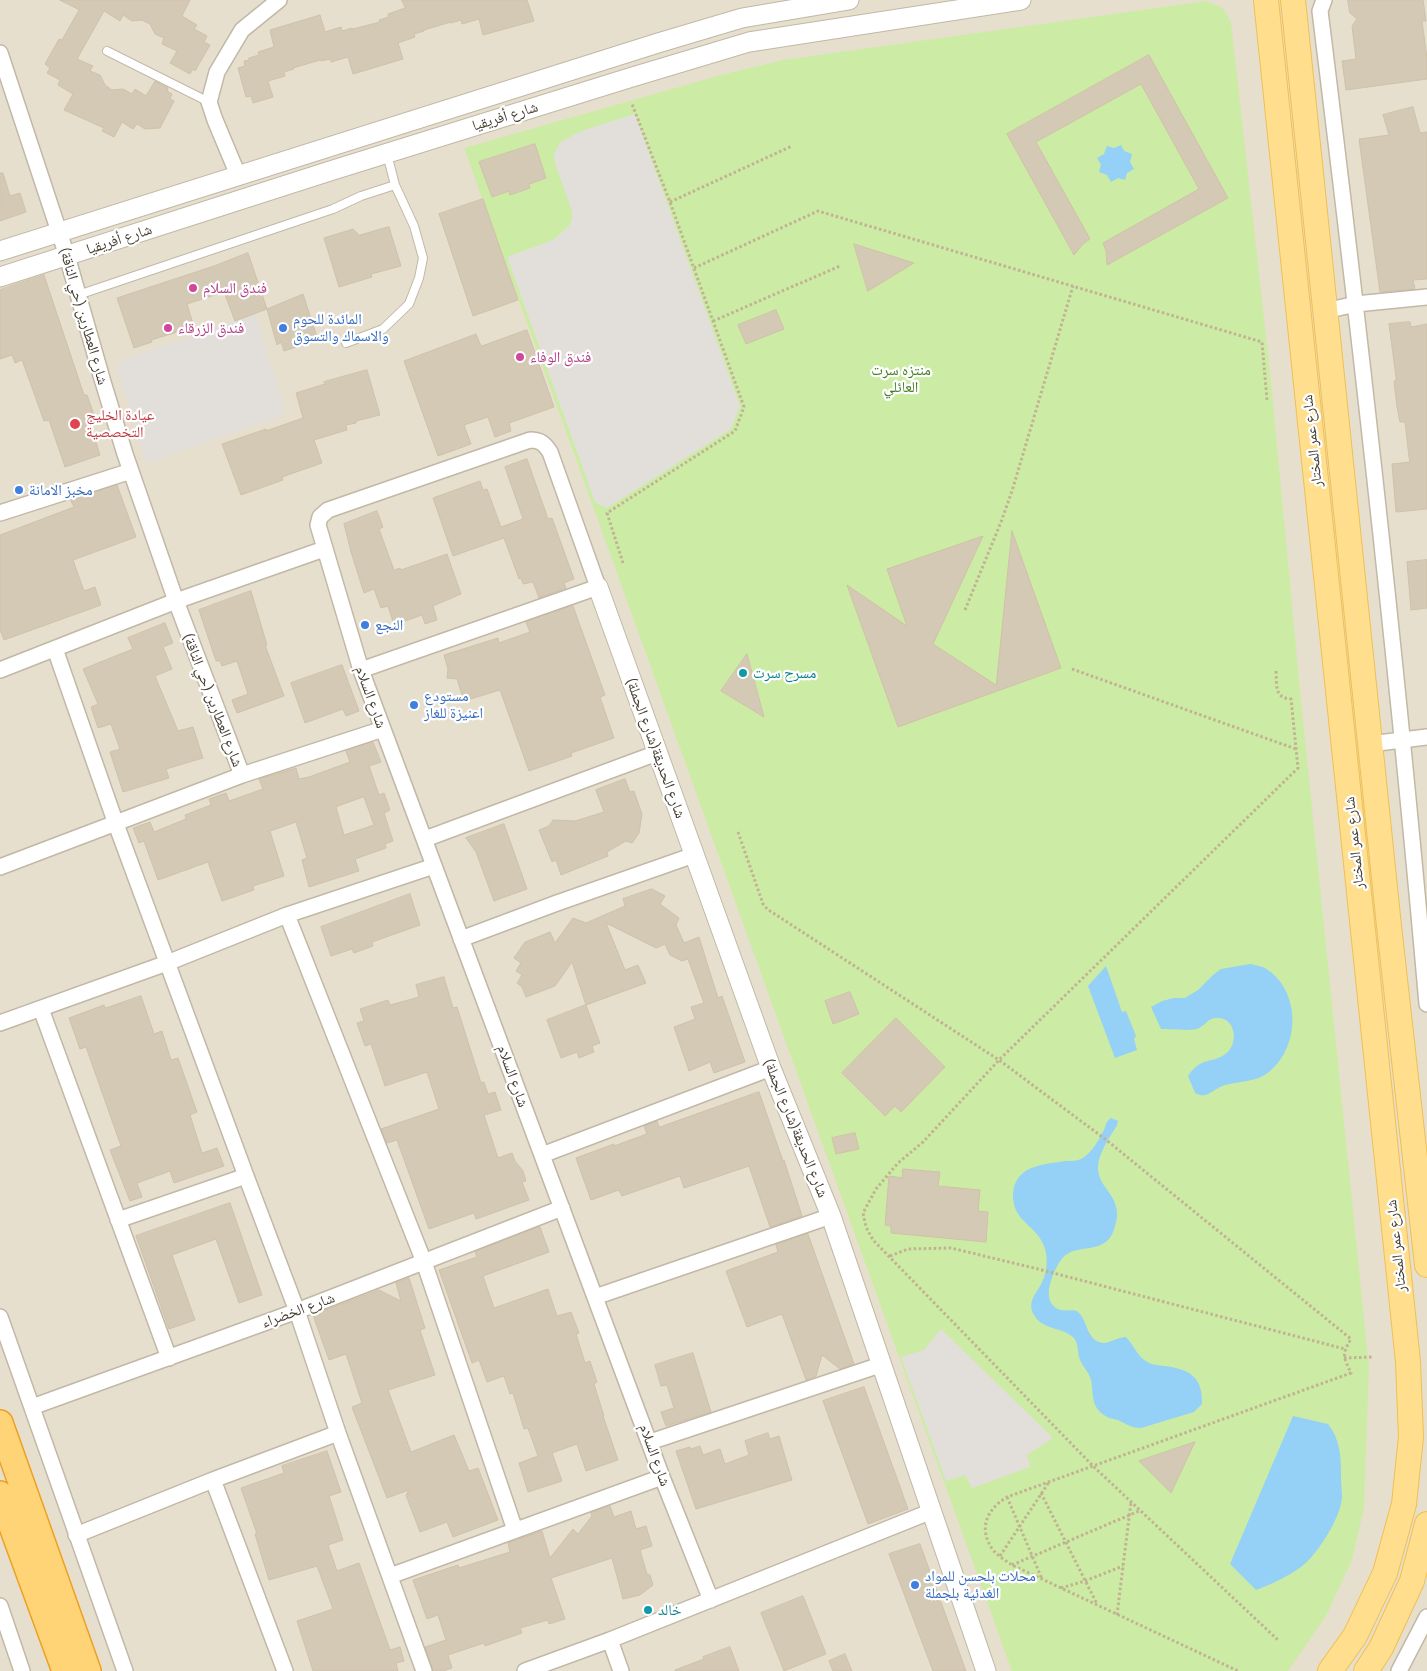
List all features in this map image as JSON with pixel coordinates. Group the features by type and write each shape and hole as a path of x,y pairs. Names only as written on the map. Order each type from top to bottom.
{"highway":[{"path":"0,1423 88,1671"},
{"path":"0,1494 65,1671"}],"main road":[{"path":"1262,0 1269,24"},
{"name":"شارع عمر المختار","path":"1266,0 1408,1362 1411,1437 1404,1504 1385,1573 1355,1636 1330,1671"},
{"path":"1293,1 1389,926 1427,1265"},
{"path":"1366,1671 1419,1585 1427,1524"}],"street":[{"path":"238,175 214,120 209,102 217,72 242,30 279,0"},
{"name":"شارع أفريقيا","path":"0,251 658,42 742,18 849,0"},
{"name":"شارع أفريقيا","path":"0,277 619,80 749,42 1021,0"},
{"path":"1324,0 1320,11 1356,304 1402,740 1424,924 1427,1004"},
{"name":"شارع العطارين (حي الناقة)","path":"0,53 60,232 131,471 176,601 242,775"},
{"path":"1325,311 1356,304 1427,297"},
{"name":"شارع السلام","path":"598,587 550,452 546,445 539,440 530,440 328,510 320,518 318,524 361,670 662,1477 711,1600"},
{"path":"0,512 131,471"},
{"path":"0,670 176,601 324,549"},
{"path":"361,670 598,587"},
{"name":"شارع الحديقة(شارع الجملة)","path":"598,587 771,1068 831,1216 880,1365 986,1671"},
{"path":"55,649 116,824 297,1311 338,1433 424,1671"},
{"path":"0,867 242,775 383,729"},
{"path":"1370,744 1427,737"},
{"path":"425,839 657,753"},
{"path":"461,939 557,902 694,855"},
{"path":"0,1023 167,963 287,915 434,866"},
{"path":"287,915 424,1262 515,1530"},
{"path":"41,1009 169,1358"},
{"path":"542,1155 771,1068"},
{"path":"118,1220 246,1176"},
{"name":"شارع الخضراء","path":"32,1407 297,1311 562,1208"},
{"path":"595,1297 831,1216"},
{"path":"0,1317 124,1671"},
{"path":"650,1442 880,1365"},
{"path":"76,1534 338,1433"},
{"path":"390,1576 662,1477"},
{"path":"214,1480 285,1671"},
{"path":"525,1671 610,1640 932,1511"},
{"path":"0,1606 22,1671"},
{"path":"1399,1671 1427,1617"},
{"path":"610,1640 621,1671"}],"lane":[{"path":"107,51 209,102"},
{"path":"346,343 383,329 409,304 419,278 423,258 414,226 395,185 386,154"},
{"path":"78,295 333,209 361,196 395,185"}],"path":[{"path":"623,563 607,513 735,432 744,407 670,202 632,104"},
{"path":"670,202 792,146"},
{"path":"694,268 818,211 1262,342 1267,400"},
{"path":"713,321 840,266"},
{"path":"965,610 1012,491 1073,286"},
{"path":"1072,669 1296,749"},
{"path":"1276,672 1280,696 1284,699 1291,699 1298,768 999,1060 923,1142 898,1163 876,1189 863,1214 866,1227 873,1240 1093,1466 1279,1641"},
{"path":"738,832 763,904 767,909 999,1060 1105,1139 1350,1340 1345,1349 1344,1358 1351,1373 1007,1497 996,1504 986,1519 985,1533 994,1551 1012,1565 1238,1671"},
{"path":"890,1256 908,1249 951,1248 1345,1349"},
{"path":"1344,1358 1374,1357"},
{"path":"1000,1556 1049,1482"},
{"path":"1041,1493 1098,1606"},
{"path":"1007,1497 1043,1580"},
{"path":"1118,1615 1131,1502"},
{"path":"1012,1565 1139,1511"},
{"path":"1060,1588 1085,1581 1123,1566"}],"shaded area":[{"path":"0,0 1427,0 1427,1671 0,1671"},
{"path":"635,114 740,406 731,429 607,508 595,502 507,257 553,240 569,226 572,219 572,211 554,155 562,141 584,130"},
{"path":"255,313 286,414 146,463 116,363"},
{"path":"941,1329 1053,1438 1027,1455 1030,1467 972,1488 965,1475 946,1481 901,1357 924,1350"}],"green space":[{"name":"منتزه سرت العائلي","path":"1206,1 1223,8 1231,22 1271,381 1300,690 1369,1367 1364,1508 1352,1560 1326,1616 1288,1671 1012,1671 464,148 721,75 783,60"}],"water":[{"path":"1121,145 1124,151 1132,154 1130,162 1134,169 1127,173 1125,180 1118,178 1111,182 1107,175 1099,172 1101,165 1097,158 1104,154 1107,146 1114,148"},
{"path":"1250,964 1265,968 1277,978 1285,990 1291,1004 1292,1018 1287,1048 1279,1061 1264,1075 1225,1085 1207,1095 1199,1095 1195,1093 1188,1076 1201,1063 1219,1058 1229,1050 1234,1038 1232,1026 1223,1019 1213,1018 1196,1029 1161,1029 1151,1007 1162,1001 1185,998 1198,990 1221,969"},
{"path":"1106,966 1122,1012 1126,1011 1136,1036 1134,1039 1137,1050 1115,1058 1088,986"},
{"path":"1111,1118 1118,1121 1103,1150 1098,1172 1115,1202 1117,1219 1115,1226 1111,1236 1105,1242 1098,1246 1074,1251 1067,1254 1061,1260 1052,1278 1049,1298 1056,1308 1078,1312 1084,1320 1090,1335 1098,1342 1106,1343 1126,1337 1145,1361 1181,1369 1197,1380 1202,1394 1202,1404 1194,1412 1141,1428 1109,1418 1099,1410 1094,1402 1090,1377 1080,1360 1077,1343 1074,1338 1069,1334 1041,1323 1033,1313 1031,1305 1044,1277 1046,1256 1040,1239 1017,1212 1013,1197 1015,1184 1020,1176 1031,1168 1077,1160 1085,1156 1094,1146"},
{"path":"1293,1416 1328,1424 1332,1430 1339,1448 1341,1461 1342,1498 1337,1516 1327,1536 1314,1554 1301,1567 1285,1577 1256,1590 1230,1564"}],"building":[{"path":"60,0 190,0 182,16 197,25 194,29 207,36 204,42 210,45 195,71 193,69 190,74 170,63 177,51 162,44 164,38 155,34 150,24 142,20 132,21 123,15 120,21 104,11 77,59 93,66 90,71 100,75 105,85 112,90 123,89 132,94 135,89 146,96 155,81 168,88 167,91 172,94 170,99 174,101 160,128 145,129 137,124 133,129 122,122 114,137 102,131 104,128 64,110 73,94 58,85 60,80 47,73 50,68 45,64 59,39 62,40 79,10"},
{"path":"402,0 527,0 534,21 483,35 479,19 462,24 461,20 451,22 424,30 414,34 415,37 398,43 403,59 353,74 348,57 331,62 331,59 320,60 293,68 284,72 285,76 268,81 273,97 253,103 251,96 246,97 238,68 245,66 244,61 259,55 258,52 274,47 270,30 320,15 325,32 341,27 342,31 353,29 380,22 379,20 389,17 388,14 405,8"},
{"path":"1348,0 1423,0 1426,21 1422,21 1427,58 1427,79 1346,90 1342,61 1356,59 1352,26 1357,19 1350,13"},
{"path":"1149,55 1228,198 1107,265 1106,251 1103,243 1199,189 1141,84 1036,142 1090,239 1074,255 1007,134"},
{"path":"1413,107 1420,133 1427,132 1427,279 1413,280 1415,289 1380,292 1359,139 1389,135 1383,115"},
{"path":"535,144 546,178 529,184 530,188 510,195 509,191 492,197 479,162"},
{"path":"0,173 3,173 10,196 20,193 26,212 0,221"},
{"path":"483,199 518,300 473,316 439,214"},
{"path":"389,227 401,266 371,274 372,277 339,287 324,238 353,229 359,235"},
{"path":"854,244 914,263 868,291"},
{"path":"248,253 267,309 235,321 224,292 187,304 194,327 151,340 152,342 134,348 117,298"},
{"path":"44,275 84,395 87,395 94,415 88,417 100,455 65,467 49,420 44,421 22,360 15,363 12,355 0,359 0,290"},
{"path":"303,294 318,340 284,351 281,342 277,345 267,309"},
{"path":"776,310 784,329 746,344 738,325"},
{"path":"1410,322 1411,327 1427,324 1427,509 1396,512 1392,464 1410,462 1405,422 1400,422 1397,407 1394,381 1396,381 1396,377 1389,324"},
{"path":"527,330 554,407 509,423 511,431 495,437 488,417 464,425 471,444 438,456 404,361 476,334 481,346"},
{"path":"367,370 380,415 356,421 356,423 346,425 347,430 314,440 322,463 282,477 283,480 241,495 222,444 303,418 296,393 325,384 324,382"},
{"path":"527,459 548,519 552,518 574,579 564,583 566,588 539,598 533,582 523,584 521,578 519,579 504,538 453,556 433,498 480,481 483,490 487,489 501,527 523,519 505,467"},
{"path":"117,485 136,537 73,560 84,591 95,587 101,605 4,640 0,630 0,535 74,507 71,501"},
{"path":"377,511 383,527 379,529 394,570 400,568 401,570 447,554 461,594 433,606 437,620 425,624 422,615 394,625 388,606 381,608 374,589 364,593 344,524"},
{"path":"1012,531 1061,668 898,727 847,585 907,626 887,569 983,536 933,644 996,685"},
{"path":"1427,560 1427,608 1411,610 1407,562"},
{"path":"251,591 267,645 265,645 284,696 237,713 232,700 248,694 237,661 222,666 220,661 216,661 199,610"},
{"path":"573,606 605,695 600,697 614,738 571,753 572,756 529,771 500,690 464,701 457,679 447,678 448,669 444,655 498,638 499,643 530,632 526,622"},
{"path":"165,623 173,643 163,647 172,669 155,676 178,731 193,727 203,758 166,769 169,778 123,792 110,752 120,749 111,724 98,728 91,707 98,704 83,669 133,649 128,638"},
{"name":"مسرح سرت","path":"747,654 764,717 721,691"},
{"path":"342,665 359,711 346,716 343,709 305,723 291,683"},
{"path":"373,742 381,762 369,766 379,795 384,793 390,810 384,813 393,841 385,844 386,848 355,859 359,871 309,887 302,860 307,858 296,822 270,831 284,876 253,886 254,890 222,901 208,862 158,880 144,841 139,843 133,828 150,822 154,832 186,819 185,815 211,805 209,799 226,793 229,801 263,789 259,779 296,768 299,779 309,777 350,762 346,751","holes":["364,797 374,825 344,835 336,807"]},
{"path":"625,779 630,792 634,791 642,814 639,833 632,843 626,841 607,852 608,856 561,875 556,860 552,862 539,830 549,826 553,820 575,821 604,812 596,790"},
{"path":"504,824 527,889 494,901 476,852 466,838"},
{"path":"652,889 665,896 660,904 679,918 676,925 684,943 699,937 718,998 722,996 745,1062 714,1073 710,1062 689,1071 674,1027 695,1019 691,1007 704,1003 688,959 682,961 670,955 665,944 656,948 606,923 625,970 638,965 646,983 586,1005 572,962 555,986 526,997 522,987 517,983 522,975 516,971 521,963 514,958 525,942 550,932 555,943 573,918 586,923 625,906 623,899"},
{"path":"410,894 420,925 372,942 373,946 354,953 352,949 331,956 321,927"},
{"path":"444,977 453,1008 457,1007 481,1083 484,1082 488,1094 495,1092 501,1110 484,1115 498,1158 512,1153 515,1161 523,1171 526,1181 522,1182 529,1200 476,1219 474,1213 429,1229 397,1140 387,1143 381,1129 439,1109 427,1072 385,1086 371,1044 365,1046 357,1023 364,1021 360,1009 388,1000 390,1005 419,997 416,985"},
{"path":"850,992 859,1014 833,1024 825,1001"},
{"path":"141,996 154,1034 162,1031 171,1060 178,1058 197,1112 190,1115 202,1153 217,1148 224,1166 174,1183 170,1171 137,1183 142,1197 130,1201 110,1150 121,1146 86,1047 80,1049 69,1018 104,1005 105,1008"},
{"path":"586,1005 600,1043 592,1046 594,1052 579,1058 577,1052 561,1058 547,1020"},
{"path":"896,1018 945,1067 901,1112 895,1106 885,1116 842,1073"},
{"path":"759,1092 802,1216 770,1227 749,1166 684,1188 680,1176 622,1196 619,1190 591,1200 576,1158 647,1134 644,1126 657,1121 659,1127"},
{"path":"855,1133 859,1149 836,1154 832,1138"},
{"path":"903,1169 940,1172 938,1186 980,1190 978,1211 988,1212 986,1242 891,1233 891,1226 885,1225 889,1176 902,1178"},
{"path":"230,1203 262,1295 239,1303 216,1239 172,1255 195,1320 169,1329 136,1236"},
{"path":"540,1227 549,1252 483,1276 494,1308 548,1289 557,1316 571,1312 579,1333 576,1334 585,1363 590,1361 597,1382 594,1384 618,1460 586,1471 577,1444 552,1453 562,1481 528,1492 519,1463 538,1456 528,1428 524,1429 513,1393 510,1394 504,1376 487,1382 479,1360 472,1363 439,1270 477,1257 475,1252"},
{"path":"808,1234 854,1364 840,1369 822,1355 816,1376 806,1380 782,1314 747,1327 726,1271 778,1252 776,1245"},
{"path":"409,1278 425,1328 420,1330 435,1375 388,1390 411,1452 454,1435 469,1471 478,1468 498,1520 453,1537 447,1522 420,1532 406,1495 409,1490 387,1498 352,1407 362,1403 346,1354 329,1360 313,1315 379,1290 401,1301 396,1283"},
{"path":"693,1353 711,1412 666,1426 661,1412 674,1408 667,1385 661,1386 655,1365"},
{"path":"864,1387 908,1509 868,1524 823,1401"},
{"path":"768,1433 770,1439 779,1436 792,1480 696,1509 676,1451 700,1446 703,1455 720,1449 725,1464 749,1455 745,1441"},
{"path":"1195,1442 1171,1493 1139,1461"},
{"path":"327,1451 341,1492 329,1496 343,1540 328,1545 337,1571 359,1563 390,1650 400,1647 404,1661 396,1663 398,1671 313,1671 297,1621 333,1609 317,1566 269,1580 255,1534 257,1534 241,1488 284,1473 282,1466"},
{"path":"610,1506 614,1517 631,1511 636,1529 646,1526 652,1546 640,1550 647,1574 650,1575 653,1585 640,1595 623,1599 612,1558 551,1578 565,1619 549,1624 548,1620 520,1628 522,1633 485,1646 484,1643 448,1655 452,1668 443,1671 433,1671 425,1647 446,1640 438,1615 427,1619 413,1580 458,1565 459,1568 510,1552 508,1543 542,1531 550,1558 573,1529 578,1534 592,1516 591,1513"},
{"path":"920,1544 966,1671 933,1671 889,1554"},
{"path":"803,1596 826,1654 784,1671 761,1613"},
{"path":"730,1647 739,1671 675,1671 704,1659 703,1657"},
{"path":"845,1654 852,1671 833,1671 829,1661"}],"place":[{"name":"فندق السلام","path":"193,288"},
{"name":"فندق الزرقاء","path":"168,328"},
{"name":"المائدة للحوم والاسماك والتسوق","path":"283,328"},
{"name":"فندق الوفاء","path":"520,357"},
{"name":"عيادة الخليج التخصصية","path":"75,424"},
{"name":"مخبز الامانة","path":"19,490"},
{"name":"النجع","path":"365,625"},
{"name":"مسرح سرت","path":"743,673"},
{"name":"مستودع اعنيزة للغاز","path":"414,705"},
{"name":"محلات بلحسن للمواد الغدئية بلجملة","path":"915,1585"},
{"name":"خالد","path":"648,1610"}]}
